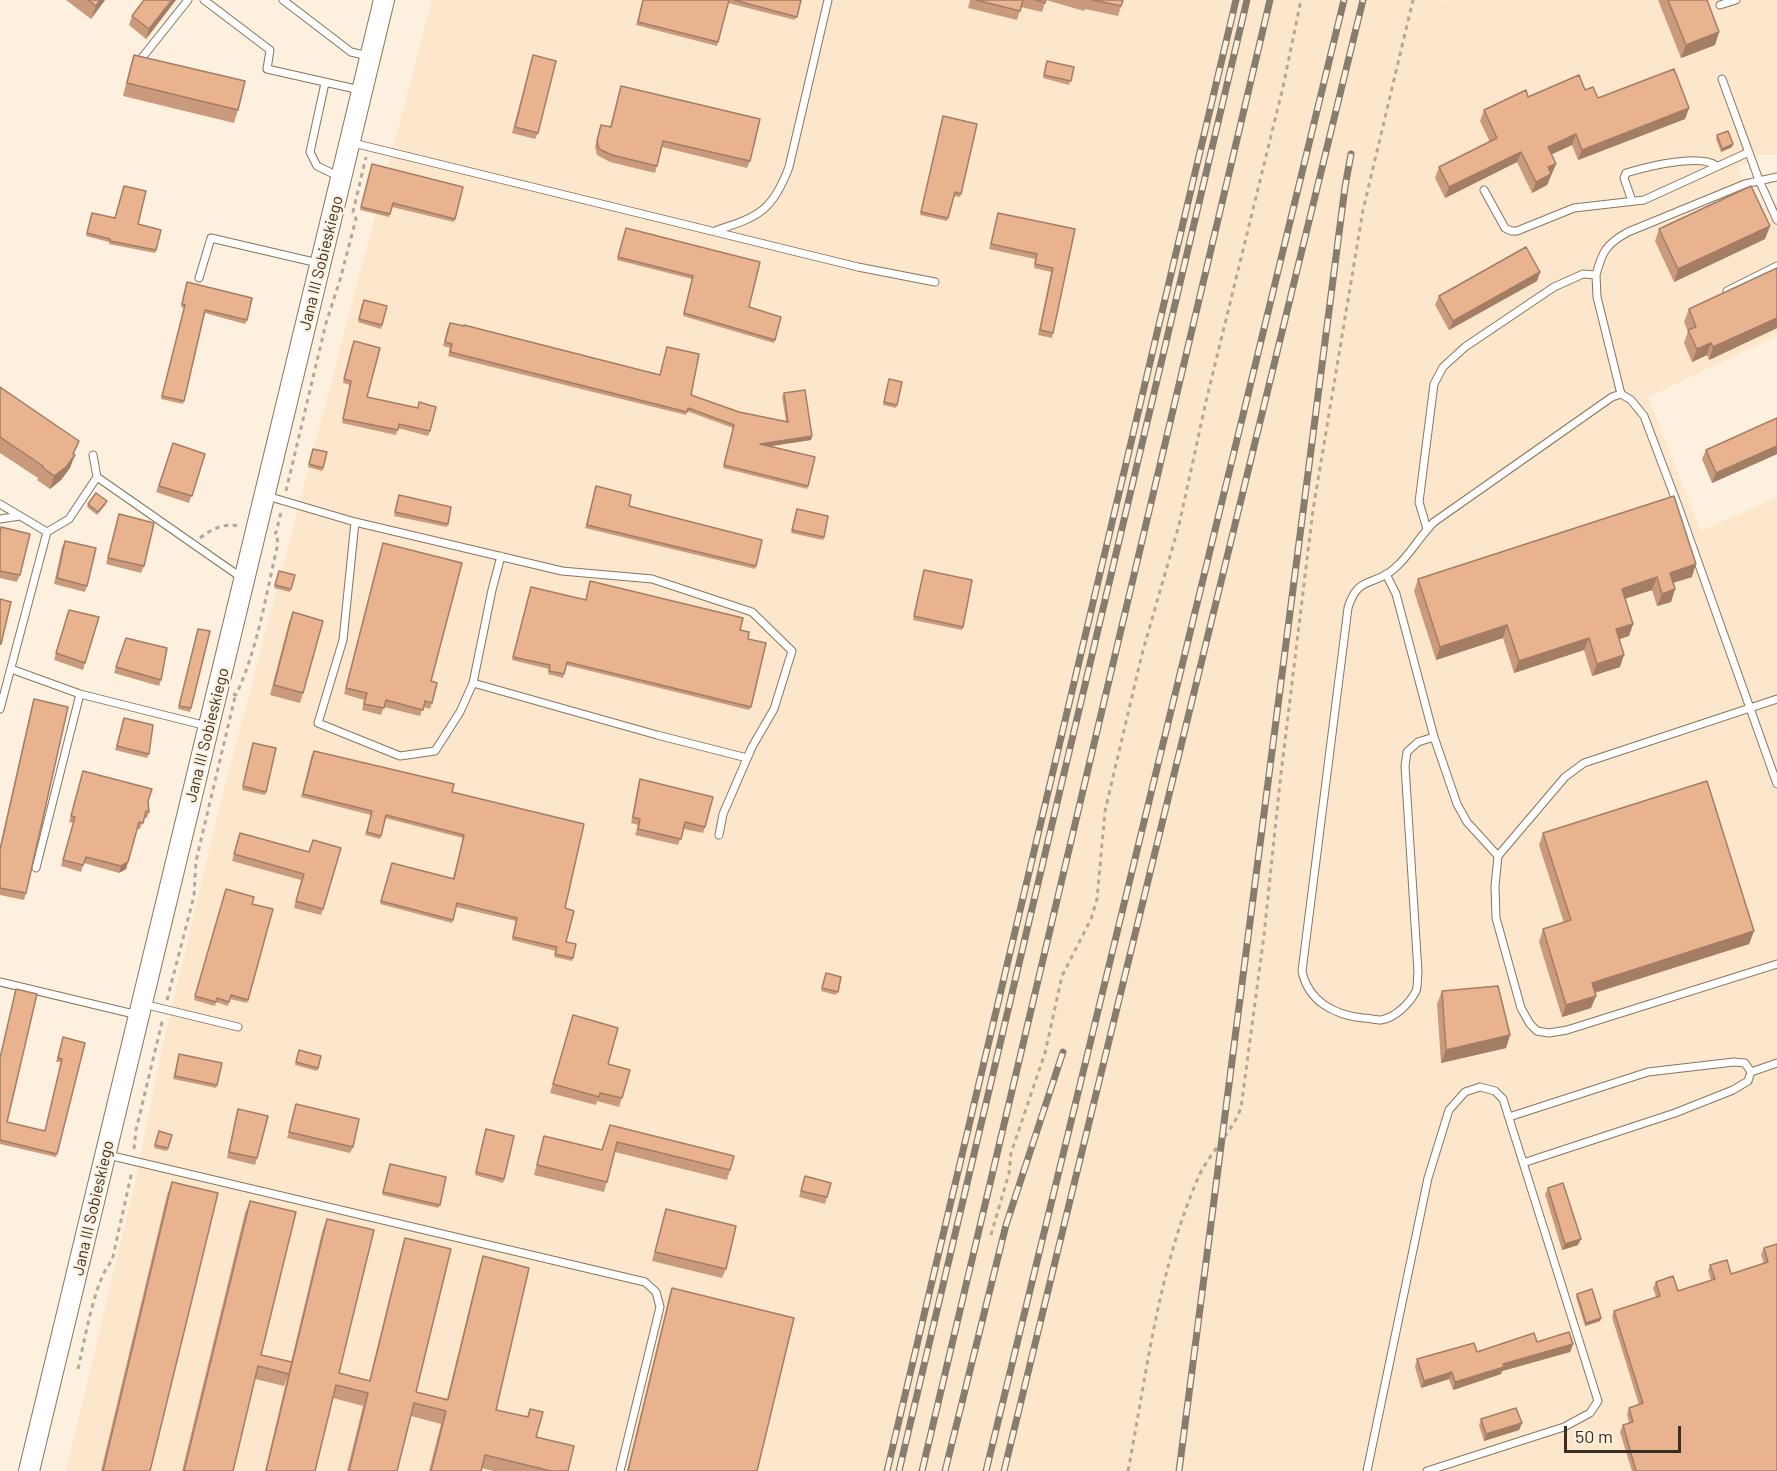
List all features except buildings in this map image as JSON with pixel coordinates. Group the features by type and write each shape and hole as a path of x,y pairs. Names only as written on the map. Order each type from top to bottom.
{"main road":[{"name":"Jana III Sobieskiego","path":"29,1471 384,0"}],"lane":[{"path":"141,59 188,0"},
{"path":"204,0 270,50 267,69 362,91"},
{"path":"283,0 351,51 370,57"},
{"path":"715,231 743,222 765,210 781,189 789,167 828,0"},
{"path":"1720,5 1736,0"},
{"path":"1722,79 1759,180 1777,220"},
{"path":"325,83 310,152 317,165 342,177"},
{"path":"350,142 858,267 935,282"},
{"path":"1484,190 1505,228 1517,231 1574,208 1591,208 1644,200 1749,152"},
{"path":"1632,201 1624,178 1626,173 1678,162 1711,162 1717,166"},
{"path":"1777,177 1759,180 1628,232 1611,242 1601,256 1596,275 1597,297 1621,394 1631,400 1644,416 1777,784"},
{"path":"199,278 211,238 320,263"},
{"path":"1727,291 1777,266"},
{"path":"1427,529 1419,502 1434,384 1443,367 1465,347 1554,287 1583,274 1596,275"},
{"path":"1434,737 1418,742 1407,752 1405,766 1417,989 1409,1001 1394,1015 1381,1020 1352,1017 1331,1011 1317,999 1304,981 1302,971 1348,608 1352,595 1362,584 1393,570 1434,522 1603,403 1621,394"},
{"path":"0,710 47,532 69,519 97,477 93,455"},
{"path":"97,477 244,579"},
{"path":"264,496 355,522 562,571 652,579 752,612 792,651 774,709 747,758 723,814 719,835"},
{"path":"0,504 47,532"},
{"path":"0,519 20,516"},
{"path":"355,522 343,640 318,723 400,756 435,751 460,712 473,683 501,556"},
{"path":"1386,574 1396,594 1434,737 1458,804 1467,822 1498,856"},
{"path":"11,669 80,694 209,726"},
{"path":"473,683 747,758"},
{"path":"36,868 80,694"},
{"path":"1777,699 1584,763 1565,777 1498,856 1495,886 1496,918 1521,1008 1537,1031 1549,1033 1567,1030 1777,964"},
{"path":"0,982 139,1009 165,1009 238,1027"},
{"path":"1509,1117 1648,1072 1734,1062 1745,1063 1751,1072"},
{"path":"1751,1072 1777,1063"},
{"path":"1523,1163 1676,1113 1734,1090 1748,1081 1751,1072"},
{"path":"1367,1471 1428,1178 1449,1110 1465,1092 1480,1087 1495,1090 1503,1099 1598,1401 1590,1413 1564,1427 1427,1471"},
{"path":"106,1154 645,1282 656,1292 660,1307 620,1471"}],"path":[{"path":"991,1235 1009,1173 1011,1153 1045,1053 1062,976 1091,919 1097,899 1105,812 1142,654 1179,525 1202,417 1283,87 1301,0"},
{"path":"1128,1471 1159,1298 1173,1244 1199,1176 1236,1123 1241,1108 1264,935 1313,510 1364,210 1413,0"},
{"path":"78,1369 105,1267 112,1261 131,1176 136,1130 194,896 196,861 236,695"}],"shaded area":[{"path":"432,0 1444,0 1443,3 1452,0 1777,0 1777,155 1760,155 1738,167 1756,210 1777,202 1777,336 1648,397 1701,531 1777,497 1777,1471 66,1471 137,1174 163,1044 220,805"}],"railway":[{"path":"887,1471 1236,0"},
{"path":"899,1471 1247,0"},
{"path":"922,1471 1270,0"},
{"path":"986,1471 1344,0"},
{"path":"1004,1471 1363,0"},
{"path":"1179,1471 1351,154"},
{"path":"945,1471 1006,1225 1063,1052"}]}
